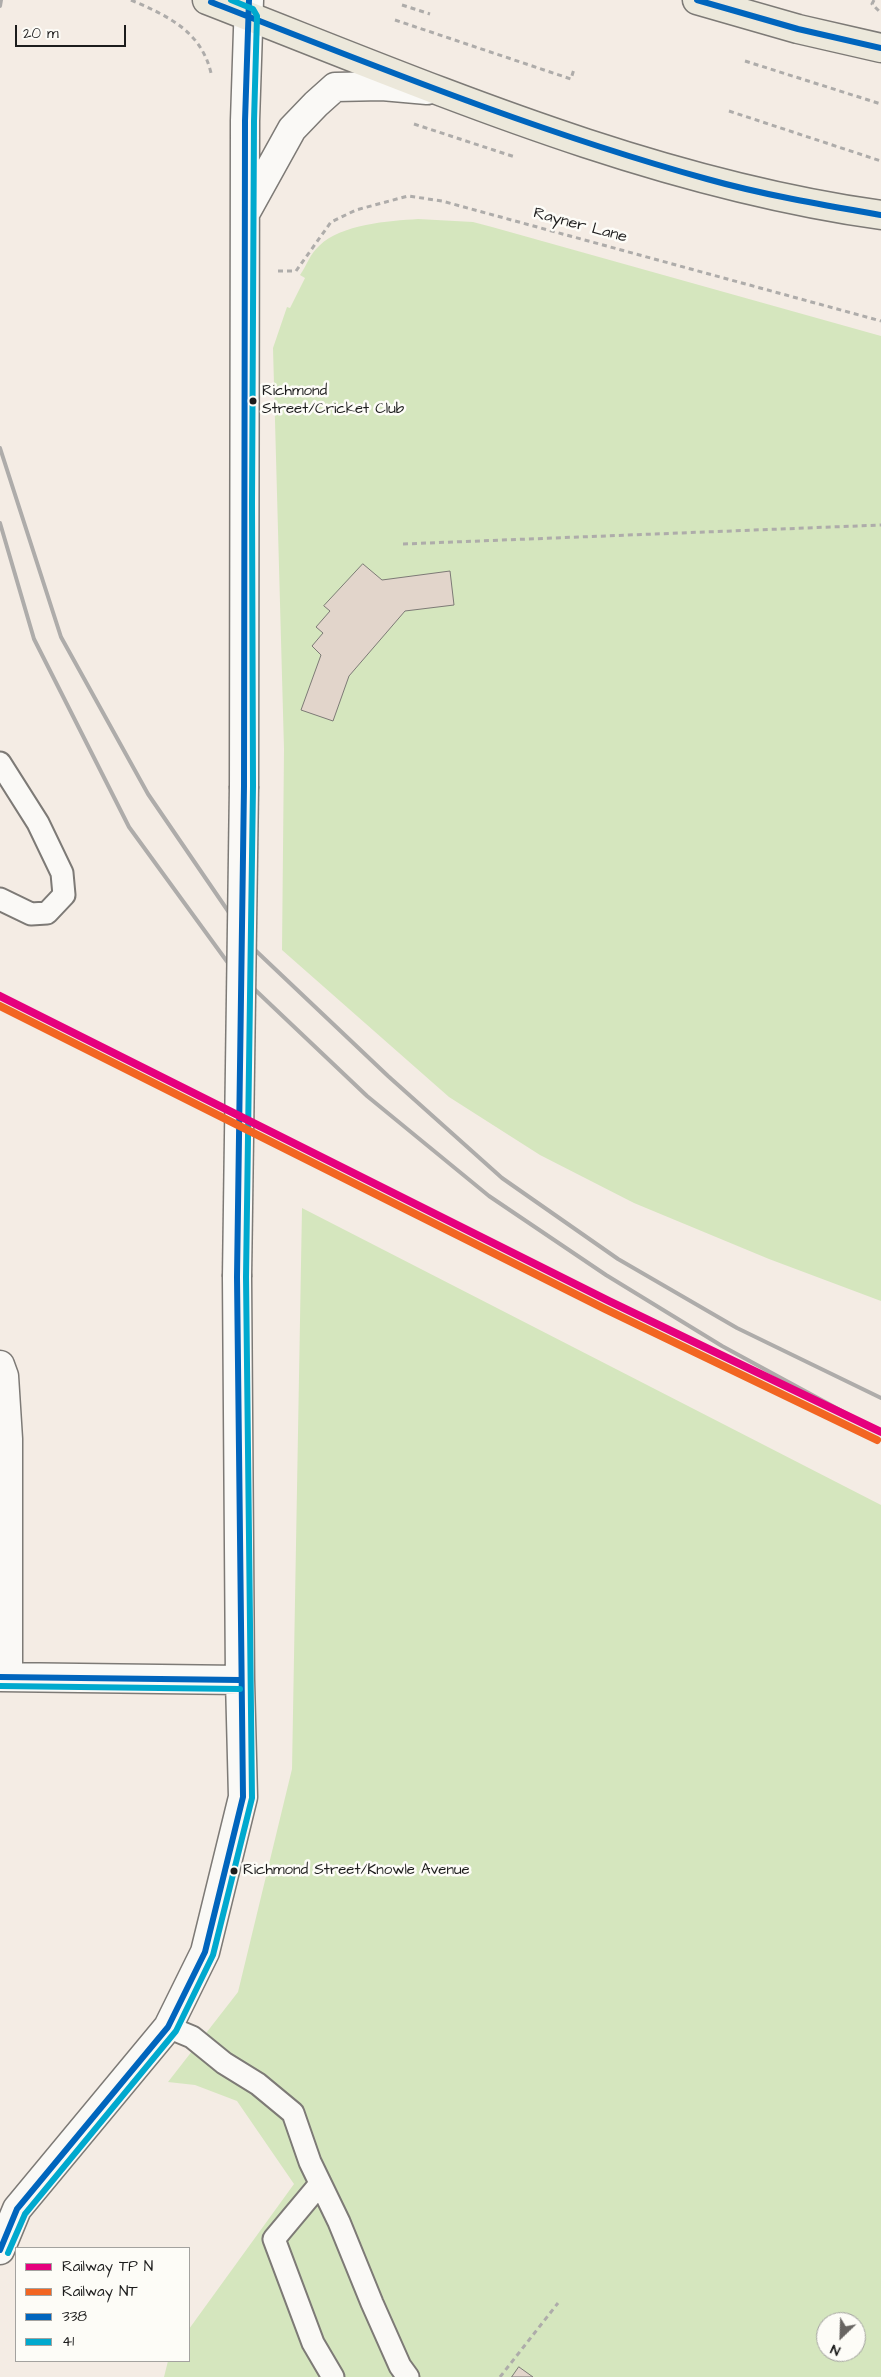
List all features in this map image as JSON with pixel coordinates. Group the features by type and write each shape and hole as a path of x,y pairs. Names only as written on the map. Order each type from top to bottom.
{"highway":[{"path":"207,0 248,8 437,91 649,164 819,206 881,215"},
{"path":"697,0 798,29 881,48"}],"street":[{"path":"0,2250 16,2209 168,2028 205,1952 243,1797 240,1680 237,1277 244,786 245,213 248,8"},
{"path":"245,213 292,129 335,87 382,86 437,91"},
{"path":"1,1373 8,1439 4,1677 240,1680"}],"lane":[{"path":"0,763 38,823 62,873 64,895 47,913 31,914 0,898"},
{"path":"168,2028 192,2037 224,2063 258,2084 293,2113 320,2184 339,2222 400,2366 408,2377"},
{"path":"320,2184 274,2240 313,2343 333,2377"}],"path":[{"path":"131,0 156,11 190,32 207,55 213,79"},
{"path":"874,0 872,4 881,14"},
{"path":"402,5 430,14"},
{"path":"395,20 571,79 574,69"},
{"path":"745,61 881,104"},
{"path":"729,111 881,161"},
{"name":"Rayner Lane","path":"296,271 331,222 356,210 408,196 442,201 881,321"},
{"path":"402,544 881,525"},
{"path":"500,2377 558,2303"}],"green space":[{"path":"418,219 473,222 881,336 881,1301 769,1259 634,1203 540,1155 449,1097 282,950 284,749 273,348 287,307 290,308 305,278 300,275 319,246 328,239 352,228"},
{"path":"302,1208 881,1505 881,2377 164,2377 168,2362 190,2362 190,2328 294,2184 237,2101 195,2085 168,2082 238,1992 292,1769"}],"building":[{"path":"363,564 382,580 450,571 454,605 405,611 349,676 333,721 301,710 321,655 312,646 323,633 316,627 330,611 324,606"},
{"path":"519,2367 533,2377 512,2377"}],"railway":[{"path":"0,6 1,0"},
{"path":"0,448 61,637 148,794 254,949 388,1076 502,1178 618,1259 737,1328 881,1398"},
{"path":"0,523 34,639 129,827 231,967 367,1096 489,1196 606,1275 722,1346 875,1429"}],"transit line":[{"name":"41","path":"8,2253 25,2214 176,2031 213,1955 252,1798 246,1277 253,786 252,503 254,121 257,16 253,9 231,0"},
{"name":"338","path":"0,2250 17,2209 168,2027 205,1952 243,1797 237,1277 244,786 245,121 249,0"},
{"name":"338","path":"697,0 798,29 881,48"},
{"name":"338","path":"211,2 457,97 581,141 644,161 750,190 881,215"},
{"path":"0,996 609,1301 881,1432"},
{"name":"338","path":"0,1677 240,1680"},
{"name":"41","path":"0,1686 240,1689"}],"rail line":[{"name":"NT","path":"0,1006 605,1309 877,1440"}],"place":[{"name":"Richmond Street/Cricket Club","path":"253,401"},
{"name":"Richmond Street/Knowle Avenue","path":"234,1871"}]}
